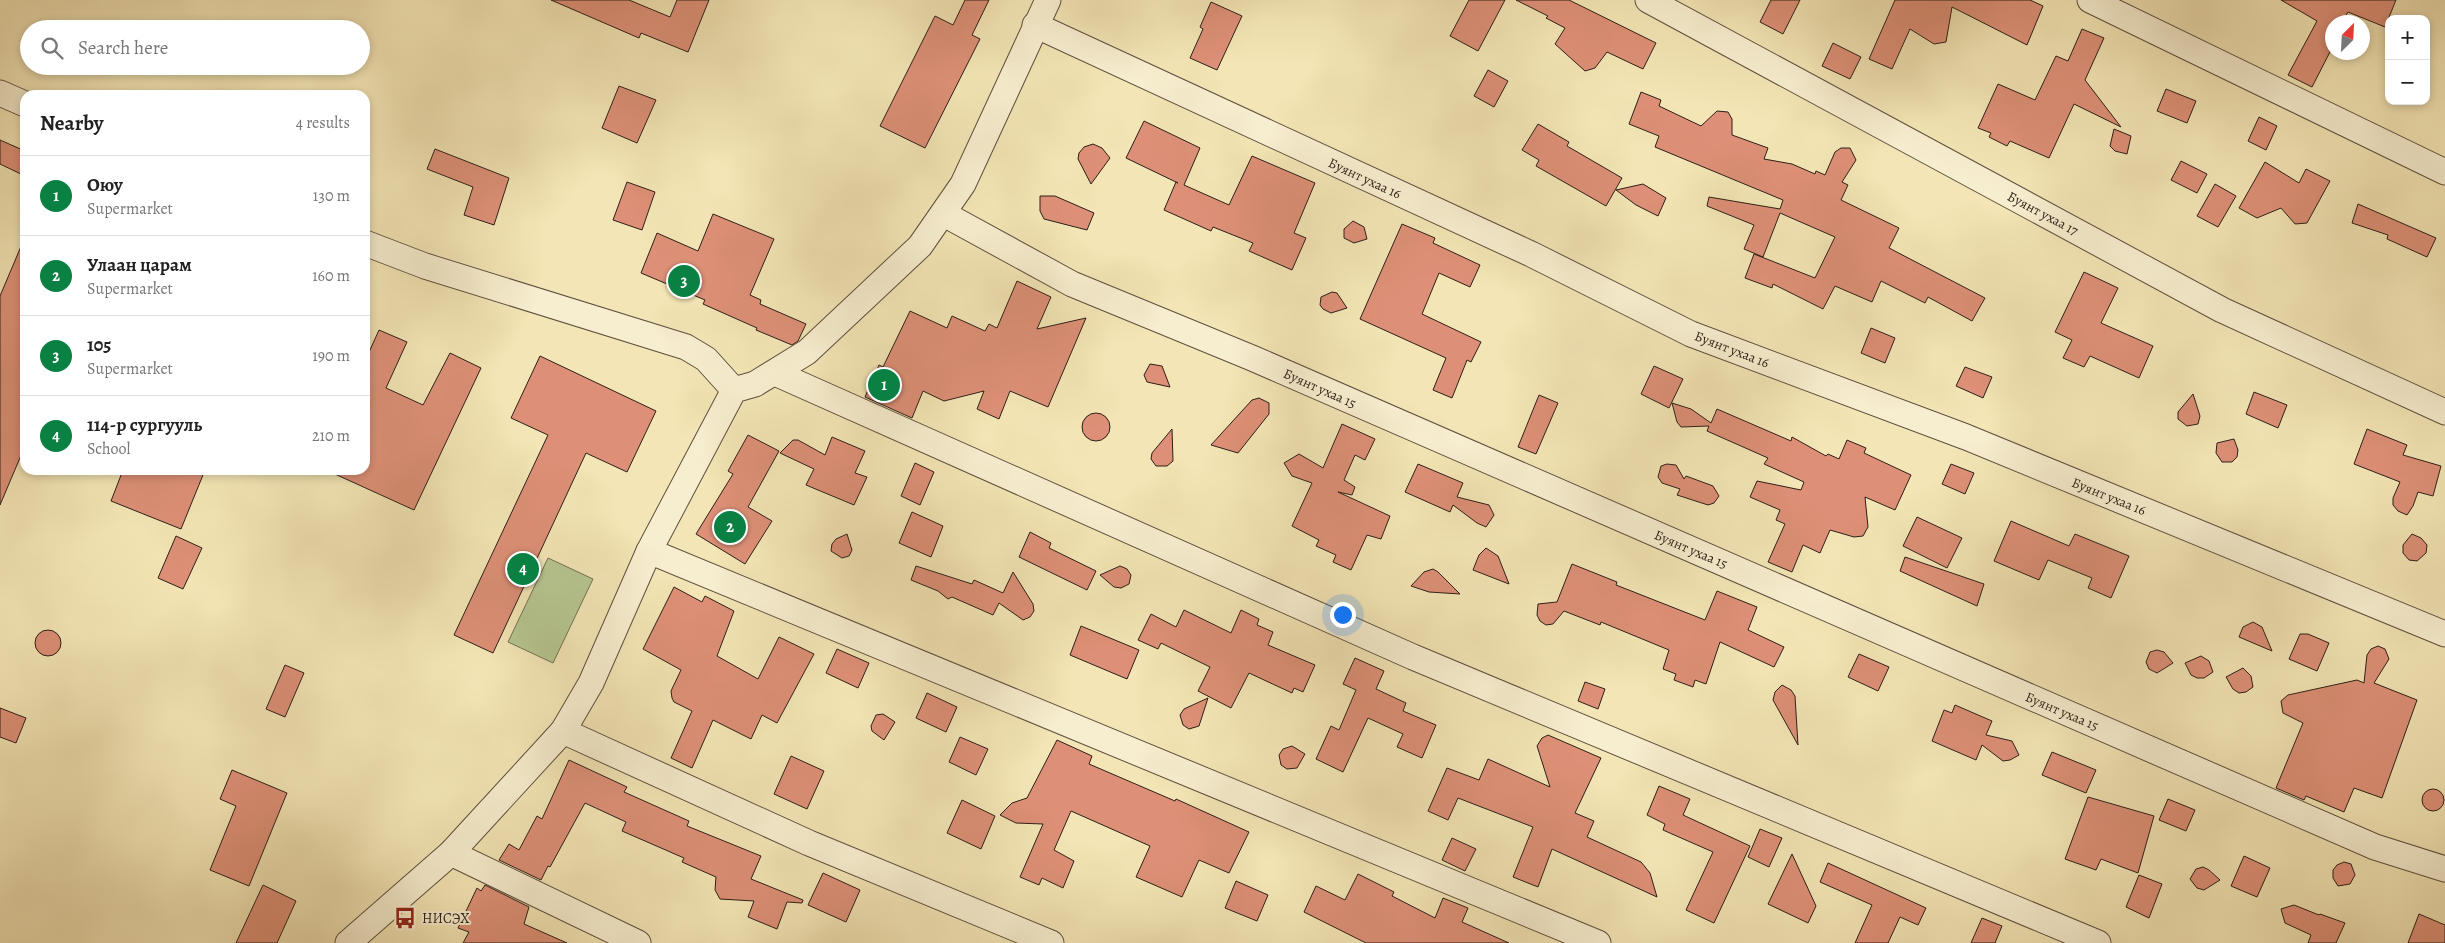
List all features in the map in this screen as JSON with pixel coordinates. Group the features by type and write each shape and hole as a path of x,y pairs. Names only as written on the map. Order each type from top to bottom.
{"street":[{"path":"348,943 451,854 563,731 591,682 650,551 734,390 755,384 807,352 920,246 963,184 1048,0"},
{"name":"Буянт ухаа 17","path":"1648,0 2222,310 2445,412"},
{"path":"2090,0 2445,172"},
{"name":"Буянт ухаа 16","path":"1035,25 1531,254 1691,334 1966,437 2445,634"},
{"path":"0,93 20,102"},
{"name":"Буянт ухаа 15","path":"944,214 1072,284 1261,362 2375,846 2445,870"},
{"path":"370,245 425,266 686,347 706,359 734,390"},
{"path":"775,373 1413,657 2098,943"},
{"path":"650,551 1598,943"},
{"path":"563,731 809,842 1051,943"},
{"path":"451,854 638,943"}],"green space":[{"path":"548,558 593,579 553,663 508,642"}],"building":[{"path":"551,0 629,0 670,17 677,0 709,0 688,52 641,33 639,38"},
{"path":"965,0 989,0 972,35 980,39 925,148 880,126 935,16 953,25"},
{"path":"1469,0 1505,0 1478,51 1450,36"},
{"path":"1516,0 1569,0 1656,43 1643,69 1607,52 1595,68 1585,71 1555,44 1565,28 1546,18 1548,16"},
{"path":"1771,0 1800,0 1783,34 1760,22"},
{"path":"1895,0 2030,0 2043,6 2027,45 1952,7 1946,42 1934,44 1910,29 1892,69 1869,59"},
{"path":"2281,0 2396,0 2390,15 2385,15 2385,27 2370,21 2370,15 2355,15 2348,12 2346,15 2325,15 2326,60 2312,87 2288,75 2317,21"},
{"path":"1211,2 1242,16 1217,70 1190,58 1203,29 1200,27"},
{"path":"2082,29 2104,38 2085,80 2121,127 2074,104 2049,158 2010,141 2007,146 1989,137 1991,133 1978,128 1998,84 2035,100 2056,56 2068,61"},
{"path":"1833,43 1861,57 1850,79 1822,66"},
{"path":"1488,70 1508,81 1494,107 1474,96"},
{"path":"619,86 656,100 637,143 602,128"},
{"path":"2166,89 2196,101 2187,123 2157,111"},
{"path":"1641,92 1661,100 1659,106 1701,126 1717,111 1728,112 1732,119 1732,135 1768,148 1764,159 1792,164 1815,174 1816,171 1825,175 1835,152 1841,148 1850,148 1856,160 1842,182 1848,185 1841,200 1899,228 1889,248 1985,298 1972,321 1928,297 1925,303 1881,281 1872,302 1835,286 1823,309 1773,284 1772,288 1745,278 1754,254 1815,278 1835,237 1780,213 1763,257 1744,249 1754,225 1707,206 1709,197 1780,209 1783,200 1655,147 1659,136 1629,124"},
{"path":"2259,117 2277,126 2266,150 2248,141"},
{"path":"1144,121 1200,148 1184,185 1229,205 1252,156 1315,183 1294,233 1306,238 1292,270 1249,251 1253,243 1213,227 1211,231 1164,210 1176,182 1126,158"},
{"path":"1538,124 1569,142 1567,146 1622,178 1606,206 1536,166 1539,160 1522,150"},
{"path":"2114,129 2131,136 2127,154 2115,151 2110,146"},
{"path":"0,140 20,149 20,174 0,164"},
{"path":"1093,144 1102,148 1110,158 1091,184 1078,159 1079,153 1084,147"},
{"path":"435,149 509,178 494,225 464,215 473,187 427,169"},
{"path":"2181,161 2207,174 2197,193 2171,180"},
{"path":"2265,162 2299,183 2306,169 2330,181 2307,223 2295,224 2281,208 2257,218 2239,208"},
{"path":"627,182 655,192 642,230 613,220"},
{"path":"1643,184 1666,198 1658,216 1636,205 1616,190"},
{"path":"2215,184 2236,196 2218,227 2197,216"},
{"path":"1040,196 1055,196 1094,213 1087,230 1044,219 1040,211"},
{"path":"2358,204 2436,238 2427,257 2387,239 2388,235 2352,223"},
{"path":"713,214 774,239 750,295 761,300 760,304 806,324 798,341 792,345 703,304 705,300 641,273 657,233 698,251"},
{"path":"1353,221 1364,227 1367,239 1354,243 1344,238 1344,229"},
{"path":"1402,224 1435,238 1433,243 1480,265 1470,287 1439,273 1422,314 1481,342 1471,362 1467,360 1452,398 1433,390 1446,358 1360,319"},
{"path":"20,249 20,458 0,505 0,296"},
{"path":"2084,272 2118,288 2101,323 2153,346 2139,378 2090,356 2084,367 2063,358 2072,340 2055,332"},
{"path":"1017,281 1051,297 1037,329 1086,318 1048,407 1010,391 999,419 977,409 984,391 944,401 923,391 912,418 865,397 879,365 883,367 910,311 947,328 952,316 985,331 989,324 997,328"},
{"path":"1332,292 1337,293 1347,308 1331,313 1323,309 1320,305 1321,297"},
{"path":"1871,328 1895,338 1885,363 1861,353"},
{"path":"379,330 407,342 386,388 423,405 450,353 481,368 414,510 337,475 370,475 370,350"},
{"path":"540,356 656,411 627,472 586,453 493,653 454,635 548,435 511,418"},
{"path":"1150,364 1162,366 1170,387 1147,382 1144,375"},
{"path":"1654,366 1683,379 1669,408 1641,394"},
{"path":"1965,367 1992,377 1983,398 1956,386"},
{"path":"2254,392 2287,405 2278,428 2246,414"},
{"path":"2193,394 2200,416 2198,424 2187,426 2178,419 2178,412"},
{"path":"1539,395 1558,403 1536,454 1518,447"},
{"path":"1259,398 1269,403 1269,414 1238,453 1211,445 1252,400"},
{"path":"1672,403 1691,409 1711,423 1717,409 1791,441 1792,437 1826,456 1828,454 1839,459 1847,440 1866,448 1864,453 1911,475 1895,510 1865,497 1868,527 1863,536 1854,537 1830,530 1820,553 1803,545 1792,572 1768,562 1785,524 1776,520 1780,510 1750,497 1757,481 1801,490 1804,482 1764,464 1768,458 1707,431 1709,426 1681,427 1677,422"},
{"path":"1096,413 1106,417 1110,427 1106,437 1096,441 1086,437 1082,427 1086,417"},
{"path":"1342,424 1375,439 1365,460 1355,455 1344,480 1355,487 1352,495 1338,492 1390,516 1381,539 1367,535 1351,570 1333,562 1336,555 1316,546 1319,540 1292,526 1312,483 1292,476 1284,463 1299,454 1323,468"},
{"path":"1172,429 1173,461 1167,466 1156,466 1151,459 1152,453"},
{"path":"2367,429 2407,445 2403,455 2441,466 2433,496 2418,492 2413,506 2407,515 2398,511 2393,505 2393,498 2400,482 2354,464"},
{"path":"748,435 779,451 748,507 772,521 745,564 696,534 733,474 728,471"},
{"path":"832,437 865,451 855,473 867,477 854,505 806,485 814,469 780,453 793,440 798,440 825,455"},
{"path":"2234,439 2238,450 2237,457 2232,462 2222,462 2216,453 2217,443"},
{"path":"915,463 934,472 920,505 901,496"},
{"path":"1418,464 1463,483 1457,497 1489,505 1494,515 1486,527 1477,523 1453,505 1450,512 1405,492"},
{"path":"1667,464 1676,465 1684,479 1686,476 1713,486 1719,496 1714,503 1708,505 1677,495 1680,489 1662,483 1658,477 1661,466"},
{"path":"1951,464 1974,473 1965,494 1942,484"},
{"path":"121,475 203,475 181,529 111,501"},
{"path":"912,512 943,526 931,557 899,543"},
{"path":"1917,517 1962,538 1947,568 1903,546"},
{"path":"2011,521 2069,546 2075,534 2129,556 2111,598 2088,588 2092,578 2048,560 2039,580 1994,561"},
{"path":"1030,532 1051,543 1049,548 1096,571 1087,590 1019,557"},
{"path":"847,534 852,550 849,556 842,558 831,551 832,544 836,539"},
{"path":"2412,534 2421,538 2427,545 2426,553 2417,561 2409,560 2403,553 2403,545"},
{"path":"176,536 202,548 183,589 158,578"},
{"path":"1486,548 1498,556 1509,584 1473,570 1479,555"},
{"path":"1905,557 1984,584 1977,606 1900,571"},
{"path":"1572,564 1617,582 1616,585 1705,620 1717,591 1757,607 1748,630 1784,647 1774,667 1720,642 1706,684 1695,680 1693,687 1674,680 1676,674 1663,669 1669,650 1601,622 1600,625 1564,611 1553,624 1546,625 1540,621 1537,615 1538,604 1557,602"},
{"path":"916,566 972,584 974,580 1003,593 1013,572 1033,604 1034,611 1030,617 1023,620 999,603 993,615 952,597 948,599 938,591 911,580"},
{"path":"1120,566 1127,569 1131,575 1129,584 1121,588 1114,587 1100,575"},
{"path":"1433,569 1460,594 1429,592 1411,586 1424,572"},
{"path":"674,587 702,602 705,596 734,611 717,656 758,679 779,637 814,654 777,723 762,715 751,739 713,720 692,768 671,758 692,711 674,702 672,698 671,691 681,670 643,649"},
{"path":"1184,610 1231,633 1241,610 1259,619 1257,625 1273,632 1268,645 1315,665 1303,692 1294,688 1292,693 1249,673 1231,708 1198,691 1210,667 1161,643 1158,649 1138,640 1151,614 1176,627"},
{"path":"2253,622 2262,627 2272,651 2239,637 2243,627"},
{"path":"1081,626 1139,650 1127,679 1070,655"},
{"path":"48,630 57,634 61,643 57,652 48,656 39,652 35,643 39,634"},
{"path":"2300,634 2308,634 2329,643 2317,671 2289,659"},
{"path":"2378,646 2385,649 2389,659 2374,683 2417,700 2382,798 2354,788 2344,812 2306,796 2304,800 2276,788 2303,723 2283,713 2281,701 2288,695 2357,680 2364,683 2367,655 2371,649"},
{"path":"837,649 869,663 858,688 826,673"},
{"path":"2157,650 2164,652 2173,663 2157,673 2149,669 2146,662 2150,652"},
{"path":"1859,654 1889,667 1878,691 1848,677"},
{"path":"2201,656 2209,661 2213,672 2204,678 2197,678 2191,675 2185,663"},
{"path":"1355,658 1384,671 1376,689 1406,703 1403,711 1436,725 1422,758 1397,747 1403,734 1368,718 1343,772 1316,759 1331,726 1339,730 1356,690 1343,684"},
{"path":"285,665 304,673 285,717 266,709"},
{"path":"2243,668 2251,676 2253,687 2246,692 2239,693 2233,689 2226,677"},
{"path":"1585,682 1605,689 1598,709 1578,701"},
{"path":"1782,685 1791,690 1795,696 1798,745 1773,700 1775,692"},
{"path":"927,693 957,707 946,732 916,718"},
{"path":"1208,698 1199,726 1189,729 1183,725 1180,715 1184,709"},
{"path":"1955,705 1992,721 1986,735 2012,741 2019,755 2010,760 2003,761 1982,745 1976,760 1932,741 1944,710 1952,713"},
{"path":"0,708 26,718 16,743 0,737"},
{"path":"883,714 895,722 884,740 872,731 871,726 876,715"},
{"path":"1548,735 1601,758 1575,813 1594,821 1587,837 1641,862 1650,873 1657,897 1552,849 1538,887 1513,877 1533,827 1458,798 1448,820 1428,811 1447,768 1479,780 1488,759 1550,787 1537,746 1542,738"},
{"path":"960,737 988,749 976,775 949,762"},
{"path":"1057,740 1092,756 1089,764 1175,801 1176,799 1249,832 1229,873 1199,860 1182,897 1136,877 1150,846 1071,811 1054,850 1074,861 1063,888 1042,878 1039,885 1020,877 1043,824 1016,823 1000,815 1012,803 1027,798"},
{"path":"1292,746 1305,754 1297,768 1287,769 1281,765 1279,755 1283,749"},
{"path":"2052,752 2096,770 2086,793 2042,775"},
{"path":"791,756 824,771 807,809 774,794"},
{"path":"569,760 627,787 624,792 689,821 687,826 761,856 751,879 803,900 802,903 787,902 777,929 748,917 754,901 720,899 715,890 716,877 682,862 684,858 622,831 626,822 585,803 541,880 499,860 509,844 519,850 537,816 542,819"},
{"path":"232,770 287,793 249,886 210,870 236,806 220,799"},
{"path":"1659,786 1690,799 1683,815 1750,846 1714,923 1686,910 1713,852 1663,830 1665,824 1647,815"},
{"path":"2433,789 2441,792 2444,800 2441,808 2433,811 2425,808 2422,800 2425,792"},
{"path":"2088,797 2154,816 2138,873 2101,859 2096,870 2065,859"},
{"path":"2168,799 2195,810 2186,831 2159,820"},
{"path":"962,800 995,816 981,849 947,833"},
{"path":"1760,829 1782,838 1769,867 1748,857"},
{"path":"1452,838 1476,849 1465,871 1442,860"},
{"path":"1792,854 1816,906 1808,923 1768,904"},
{"path":"2244,856 2270,868 2257,897 2231,886"},
{"path":"2344,862 2351,864 2355,875 2350,884 2338,886 2333,878 2333,870 2337,865"},
{"path":"1828,863 1926,908 1918,925 1900,917 1888,943 1855,943 1872,905 1820,882"},
{"path":"2203,867 2220,880 2204,890 2197,888 2190,879 2196,869"},
{"path":"823,873 860,890 846,922 808,905"},
{"path":"1358,874 1394,892 1392,896 1435,918 1443,898 1468,908 1462,922 1509,943 1366,943 1304,912 1316,886 1345,900"},
{"path":"2139,875 2162,884 2149,918 2126,907"},
{"path":"1236,881 1268,895 1257,921 1225,908"},
{"path":"263,885 296,901 277,943 236,943"},
{"path":"485,885 529,907 524,924 567,943 463,943 469,932 458,928 477,888 481,891"},
{"path":"2294,905 2345,923 2336,943 2308,943 2311,935 2285,923 2281,909"},
{"path":"2419,914 2445,925 2445,943 2408,943"},
{"path":"1982,918 2002,926 1995,943 1971,943"}],"place":[{"name":"105","path":"684,281"},
{"name":"Оюу","path":"884,385"},
{"name":"Улаан царам","path":"730,527"},
{"name":"114-р сургууль","path":"523,569"},
{"name":"НИСЭХ","path":"405,918"}]}
